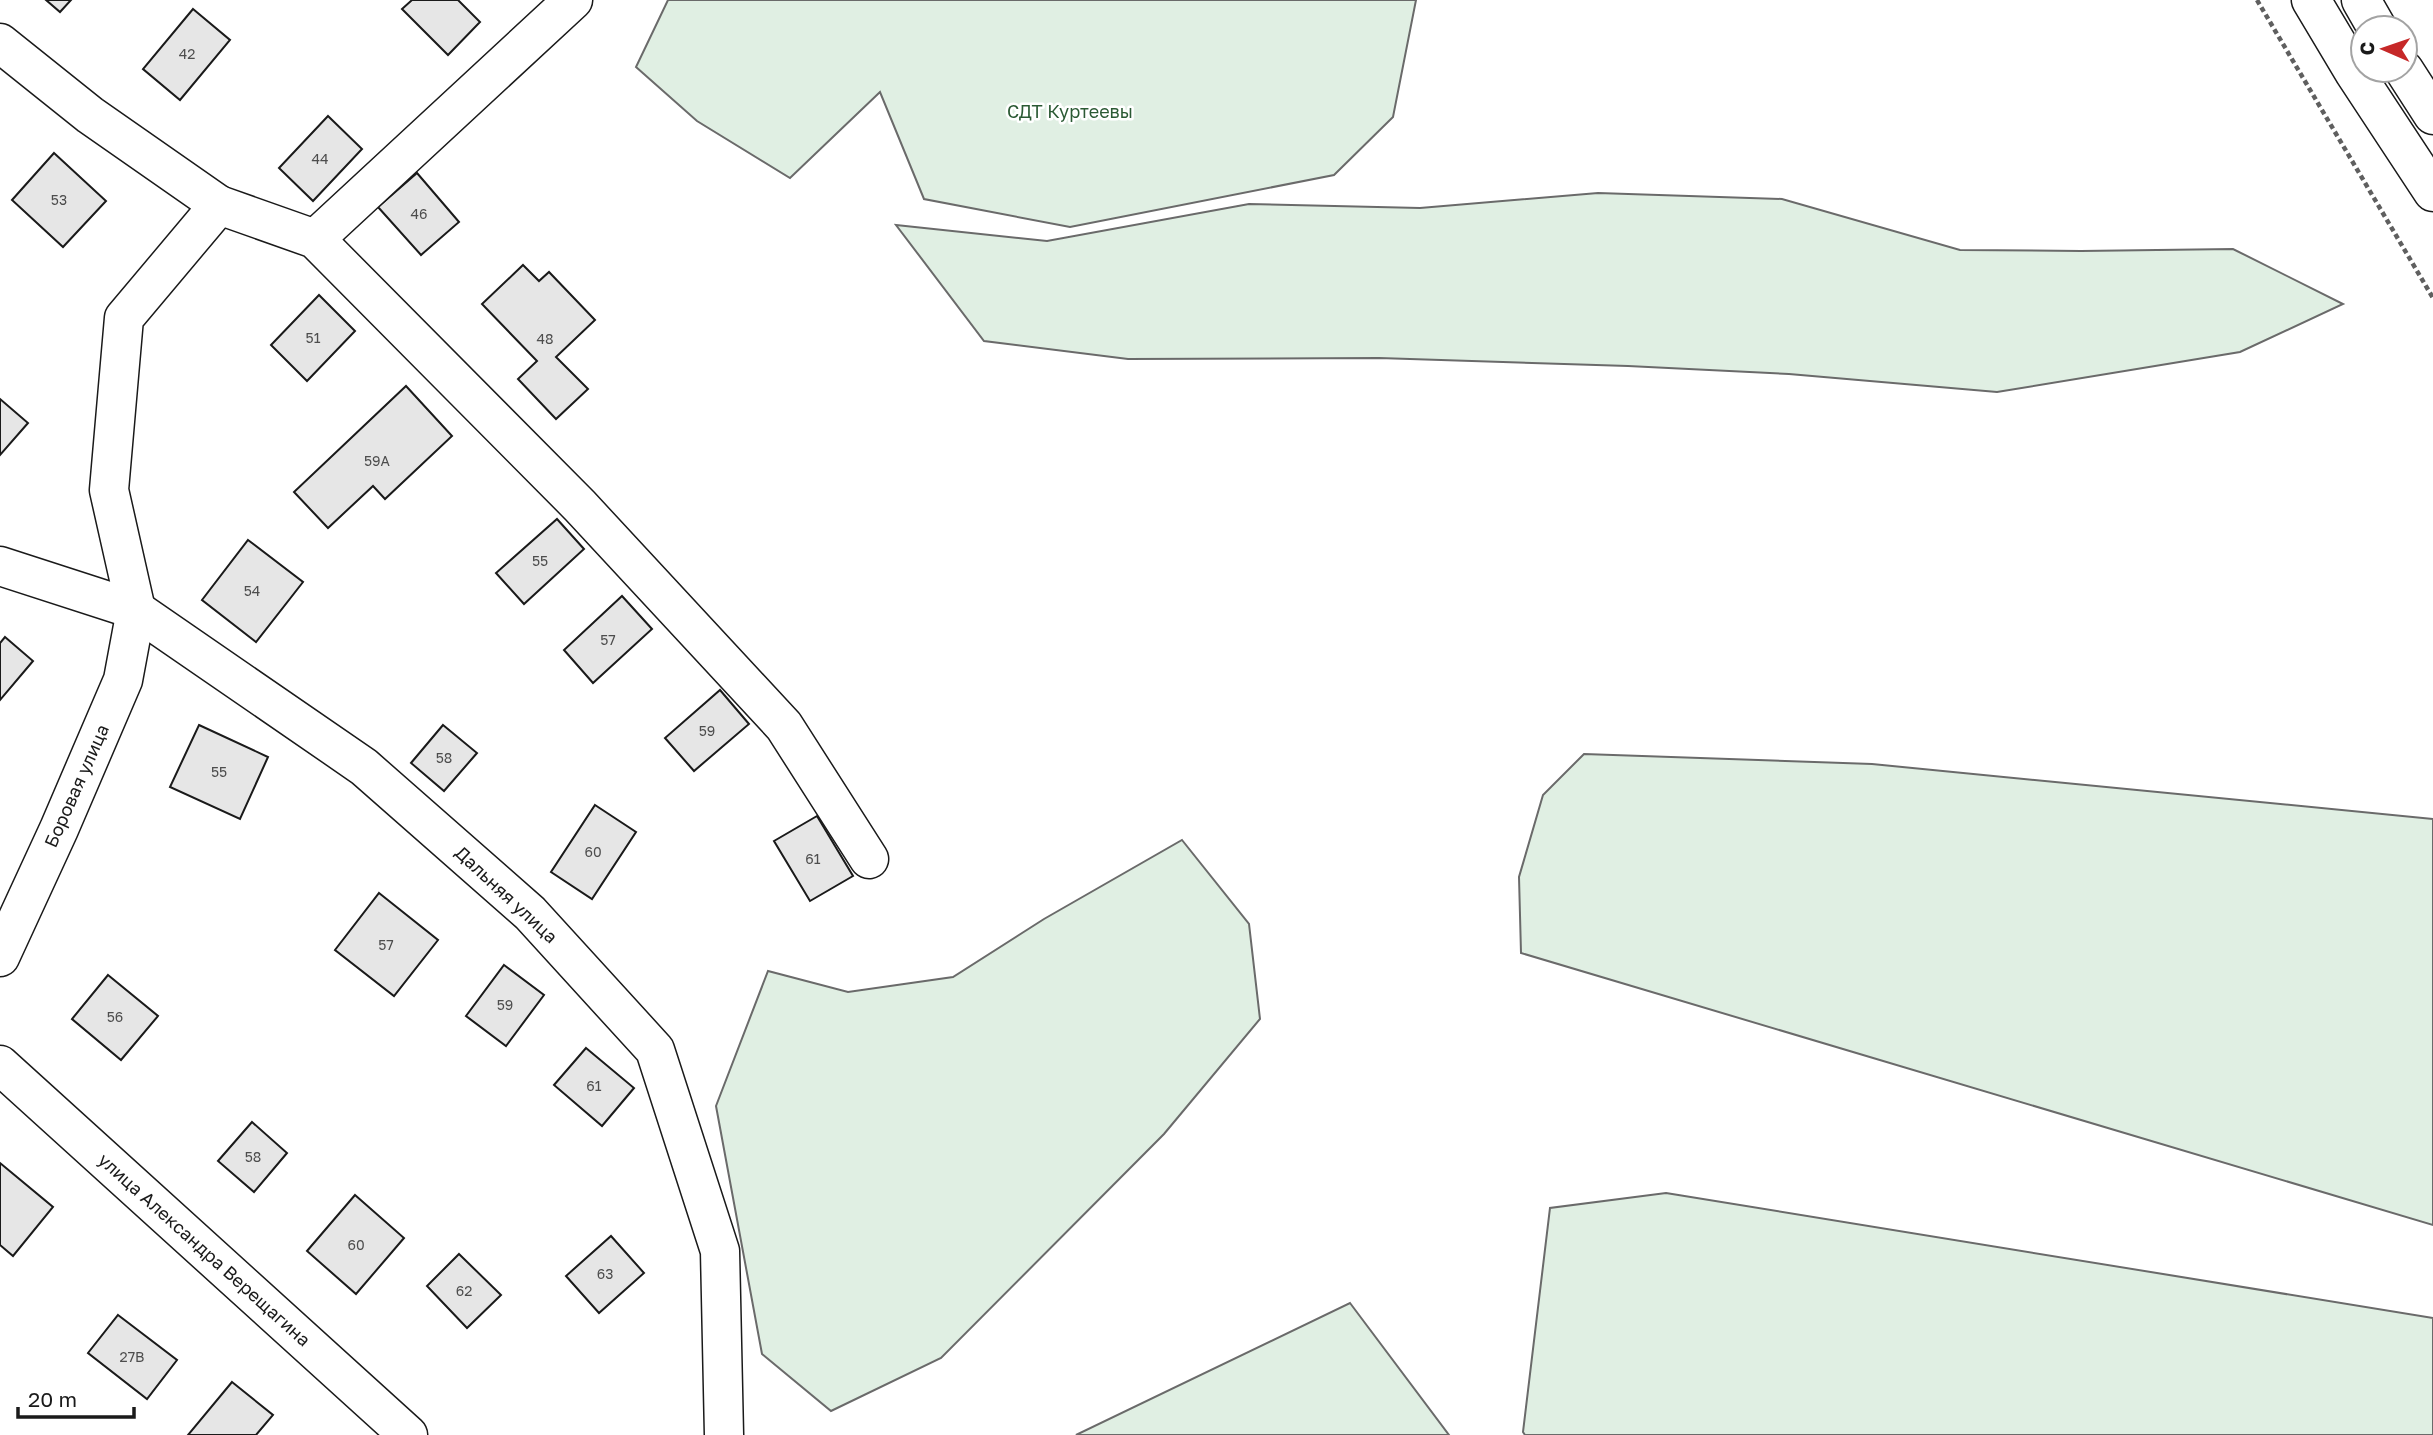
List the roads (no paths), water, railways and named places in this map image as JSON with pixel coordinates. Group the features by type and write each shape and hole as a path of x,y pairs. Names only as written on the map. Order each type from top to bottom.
{"main road":[{"path":"315,239 573,0"},
{"path":"2311,0 2354,72 2433,192"},
{"path":"0,43 90,115 219,205 315,239 580,506 784,726 869,859"},
{"path":"2413,84 2433,115"},
{"path":"136,610 109,490 124,318 219,205"},
{"name":"Дальняя улица","path":"0,566 136,610 364,767 530,913 655,1050 720,1251 724,1435"},
{"name":"Боровая улица","path":"0,957 123,680 136,610"},
{"name":"улица Александра Верещагина","path":"0,1065 408,1435"}],"park label":[{"name":"СДТ Куртеевы","path":"1070,112"}]}
